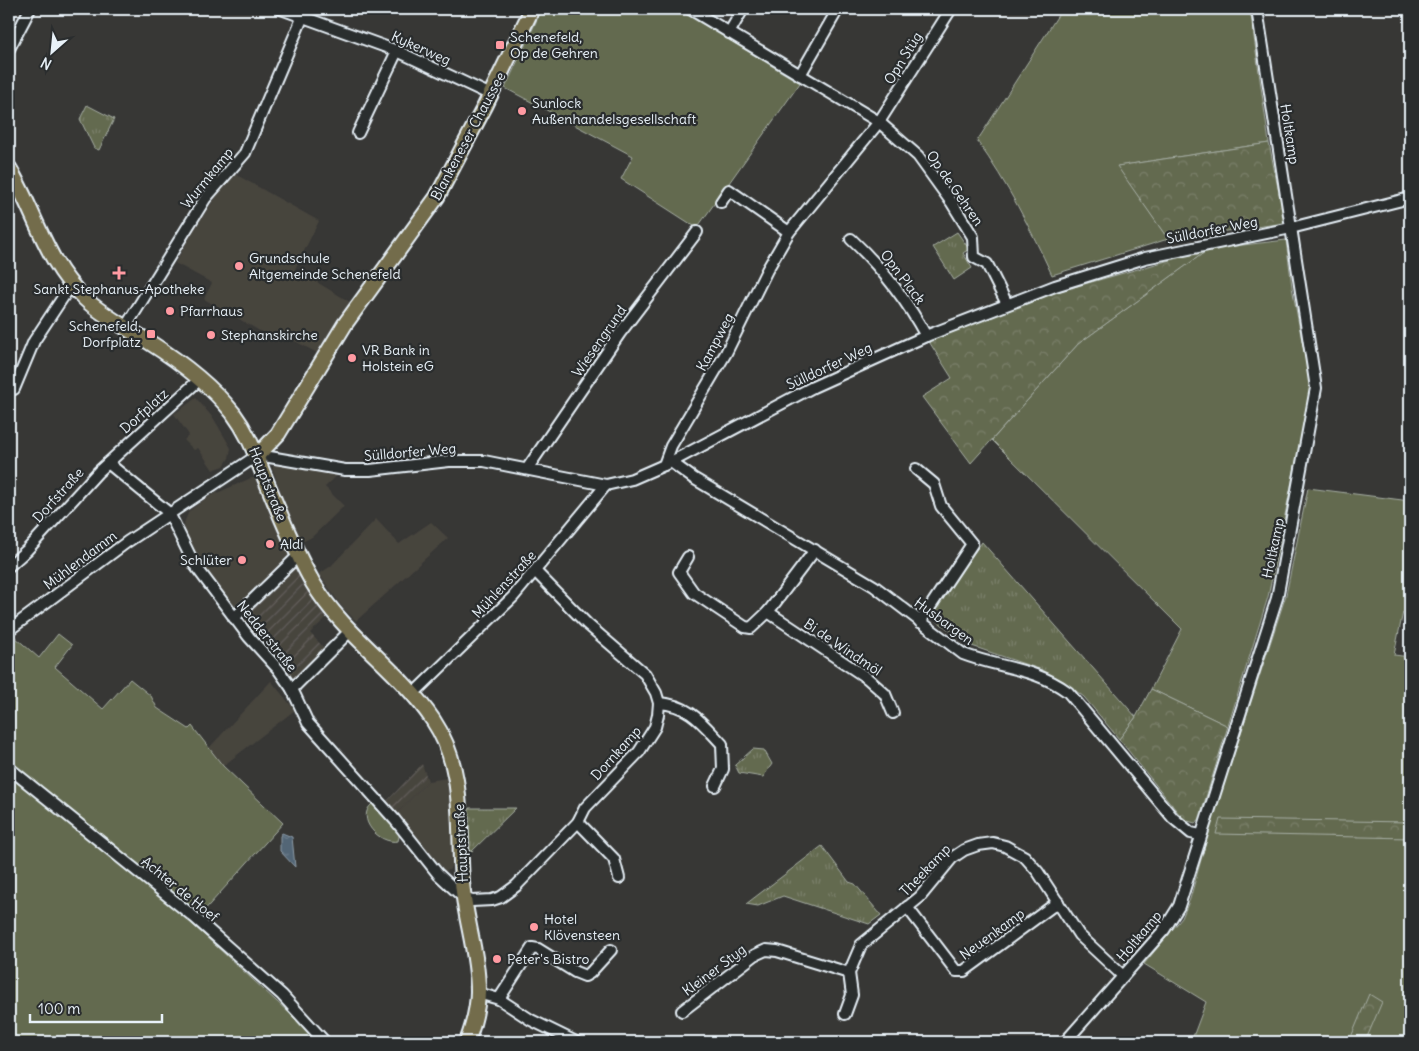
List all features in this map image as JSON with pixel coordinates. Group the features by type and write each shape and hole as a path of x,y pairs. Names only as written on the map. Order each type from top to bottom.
{"main road":[{"name":"Blankeneser Chaussee","path":"258,455 278,434 345,324 433,203 460,157 532,9"},
{"name":"Hauptstraße","path":"9,168 53,259 71,285 96,308 124,328 165,352 200,379 232,412 258,455 274,500 299,555 324,599 350,631 413,694 445,739 458,782 464,898 475,961 478,993 468,1042"}],"street":[{"path":"9,49 30,9"},
{"name":"Kykerweg","path":"282,9 304,13 397,51 491,95"},
{"name":"Op de Gehren","path":"690,9 879,122 918,156 952,203 973,237 974,258 987,264 1007,304"},
{"path":"729,33 743,9"},
{"path":"800,75 838,9"},
{"name":"Opn Stüg","path":"879,122 951,9"},
{"name":"Holtkamp","path":"1065,1042 1172,918 1179,906 1200,835 1277,598 1316,388 1257,9"},
{"name":"Wurmkamp","path":"124,328 199,208 245,153 304,13"},
{"path":"358,133 397,51"},
{"name":"Kampweg","path":"668,463 671,446 726,353 767,270 789,232 879,122"},
{"path":"721,202 729,190 789,232"},
{"name":"Sülldorfer Weg","path":"258,455 345,470 370,470 449,460 484,461 606,485 632,479 668,463 814,387 926,336 1007,304 1098,272 1145,258 1291,228 1410,198"},
{"name":"Wiesengrund","path":"528,469 620,333 697,232"},
{"name":"Opn Plack","path":"852,239 876,262 908,304 926,336"},
{"path":"14,389 34,341 71,285"},
{"name":"Dorfplatz","path":"108,463 200,379"},
{"name":"Mühlendamm","path":"9,630 127,542 258,455"},
{"name":"Nedderstraße","path":"108,463 169,513 194,564 234,618 278,668 292,689 308,722 395,820 438,874 464,898"},
{"name":"Dorfstraße","path":"9,566 108,463"},
{"name":"Husbargen","path":"668,463 874,586 963,654 980,660 1024,669 1055,682 1068,692 1173,818 1191,833 1200,835"},
{"path":"916,469 934,484 941,506 972,544 920,622"},
{"name":"Mühlenstraße","path":"413,694 513,597 536,572 606,485"},
{"path":"688,558 679,572 694,593 745,627 751,628 768,612 815,550"},
{"path":"234,618 299,555"},
{"path":"536,572 587,624 636,664 651,683 659,704 672,704 690,712 722,744 723,770 715,786"},
{"name":"Bi de Windmöl","path":"768,612 868,678 885,694 893,714"},
{"path":"292,689 350,631"},
{"name":"Dornkamp","path":"464,898 483,901 501,897 516,886 578,822 585,808 649,739 655,727 659,704"},
{"name":"Achter de Hoef","path":"9,768 201,923 282,995 325,1042"},
{"path":"578,822 614,859 619,878"},
{"name":"Theekamp","path":"845,1014 852,995 849,973 861,945 920,897 952,858 964,850 993,843 1005,846 1025,857 1038,872 1086,943 1123,976"},
{"name":"Neuenkamp","path":"907,908 956,971 964,971 1058,902"},
{"path":"498,999 532,948 538,949 575,972 585,976 611,950"},
{"name":"Kleiner Styg","path":"682,1011 755,955 766,950 849,973"},
{"path":"478,993 498,999 531,1020 576,1042"}],"shaded area":[{"name":"Grundschule Altgemeinde Schenefeld","path":"235,174 319,221 295,269 350,302 317,353 284,335 279,342 204,299 212,283 175,263 196,226 218,194"},
{"path":"196,398 214,419 231,448 229,458 224,466 213,470 198,448 194,450 184,440 189,435 174,414"},
{"path":"280,463 339,474 325,487 344,506 312,537 302,542 287,511 273,470 273,466"},
{"path":"255,478 266,499 291,556 235,610 198,563 186,535 184,523 189,511 208,497"},
{"path":"376,519 399,544 431,522 448,538 356,621 342,607 319,574 331,566"},
{"path":"294,565 326,618 310,633 327,651 295,682 252,636 240,619"},
{"path":"271,681 295,710 223,766 209,748"},
{"path":"422,764 428,781 396,814 386,802"},
{"path":"447,778 452,815 453,864 449,870 444,872 440,870 396,814 428,781"}],"green space":[{"path":"542,9 678,9 800,83 697,228 621,179 633,156 505,88"},
{"path":"1062,9 1250,9 1269,143 1118,166 1168,239 1052,275 1018,206 999,173 977,141"},
{"path":"87,105 114,119 99,150 94,148 80,119"},
{"path":"1269,143 1285,223 1168,239 1117,166"},
{"path":"957,232 969,249 963,253 972,268 954,280 933,247"},
{"path":"1286,240 1292,287 1311,389 1268,597 1228,726 1151,689 1182,629 992,440 1078,344 1209,249"},
{"path":"1209,249 1078,344 971,463 922,397 952,378 928,340 1056,292"},
{"path":"1308,488 1410,501 1410,613 1403,612 1394,655 1410,657 1410,1042 1191,1042 1206,1002 1144,964 1182,918 1190,899 1211,824 1286,595"},
{"path":"982,542 1136,717 1119,739 1084,697 1063,681 1042,670 969,645 928,614"},
{"path":"58,634 72,645 55,667 103,709 130,679 151,696 157,708 189,729 192,726 223,766 283,823 192,924 299,1022 315,1042 9,1042 9,642 15,637 39,658"},
{"path":"1151,689 1228,726 1199,820 1195,823 1184,820 1119,739 1136,717"},
{"path":"753,749 764,750 772,764 763,777 739,773 735,765"},
{"path":"372,804 400,832 398,841 384,839 372,829 366,816 367,810"},
{"path":"469,808 516,808 470,853"},
{"path":"1220,819 1410,822 1410,838 1216,834"},
{"path":"822,846 849,882 855,884 881,915 869,924 783,896 758,906 746,904"},
{"path":"1369,994 1382,1002 1365,1042 1349,1042"}],"water":[{"path":"282,833 292,837 295,867 280,851 280,836"}],"place":[{"name":"Schenefeld, Op de Gehren","path":"500,45"},
{"name":"Sunlock Außenhandelsgesellschaft","path":"522,111"},
{"name":"Grundschule Altgemeinde Schenefeld","path":"239,266"},
{"name":"Sankt Stephanus-Apotheke","path":"119,273"},
{"name":"Pfarrhaus","path":"170,311"},
{"name":"Schenefeld, Dorfplatz","path":"151,334"},
{"name":"Stephanskirche","path":"211,335"},
{"name":"VR Bank in Holstein eG","path":"352,358"},
{"name":"Aldi","path":"270,544"},
{"name":"Schlüter","path":"242,560"},
{"name":"Hotel Klövensteen","path":"534,927"},
{"name":"Peter's Bistro","path":"497,959"}]}
